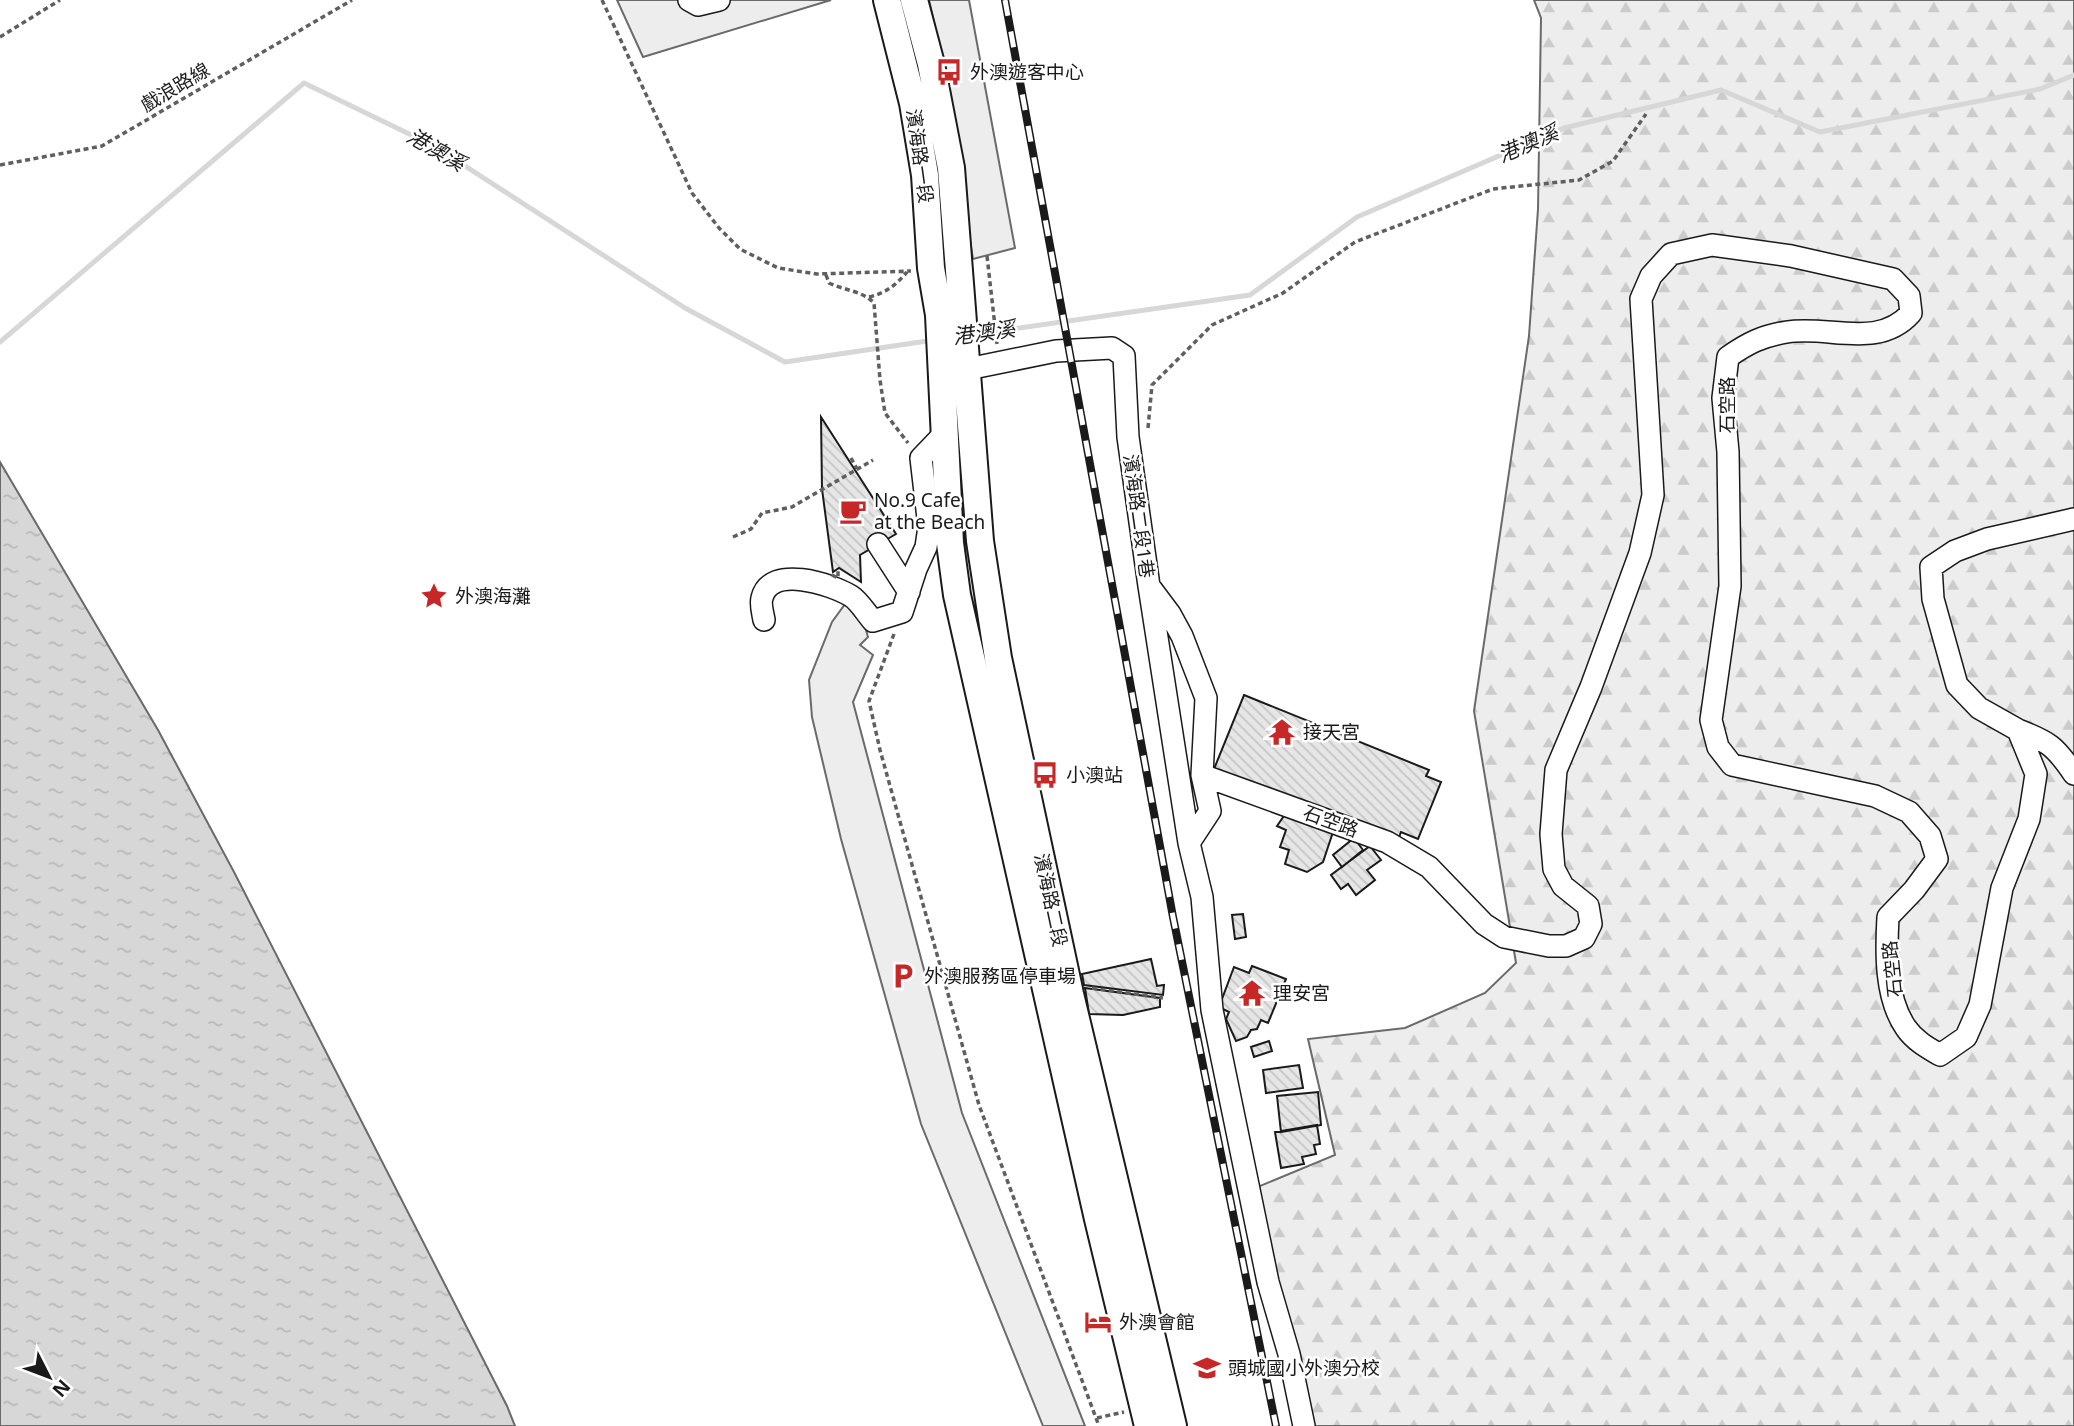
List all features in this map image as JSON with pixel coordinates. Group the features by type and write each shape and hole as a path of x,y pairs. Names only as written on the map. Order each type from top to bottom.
{"main road":[{"name":"濱海路一段","path":"887,0 913,103 923,163 931,268 951,314"},
{"name":"濱海路一段","path":"914,0 931,64 951,168 951,314"},
{"path":"951,314 954,372"},
{"name":"濱海路二段","path":"954,372 945,433 938,545 986,660"},
{"name":"濱海路二段","path":"954,372 980,541 986,660 1033,872 1124,1214 1153,1417"},
{"name":"濱海路二段","path":"1067,992 1098,1219 1153,1417"},
{"path":"1098,1219 1124,1214"}],"street":[{"path":"689,0 698,5 719,0"},
{"name":"石空路","path":"1202,775 1388,842 1429,867 1484,924 1504,937 1549,946 1566,946 1584,937 1591,924 1588,906 1563,886 1554,869 1551,834 1556,770 1591,687 1640,553 1653,495 1641,299 1651,276 1671,254 1712,245 1791,256 1875,274 1893,279 1909,296 1911,313 1903,322 1870,335 1790,331 1753,340 1728,357 1723,398 1728,452 1730,586 1711,720 1718,747 1732,765 1875,796 1909,812 1930,836 1937,859 1914,890 1888,917 1886,951 1894,1001 1906,1028 1920,1043 1940,1055 1966,1037 1980,1005 2002,888 2029,820 2036,774 2018,730"},
{"name":"濱海路二段1巷","path":"954,372 1056,351 1112,348 1124,356 1128,437 1149,586 1170,614 1182,636 1206,698 1202,775 1210,811 1189,843"},
{"path":"764,620 761,598 768,588 787,579 816,580 852,597 873,621 905,602 923,573 934,547 938,545 929,527 921,458 945,433"},
{"path":"2074,519 1987,540 1955,551 1931,567 1933,599 1957,685 1979,708 2057,749 2074,774"},
{"path":"878,544 905,602"},
{"path":"1149,586 1189,843 1202,897 1212,1010 1268,1282 1289,1354 1304,1426"}],"path":[{"path":"0,37 60,0"},
{"name":"戲浪路線","path":"0,164 102,146 352,0"},
{"path":"602,0 692,193 719,228 740,249 778,268 826,275 918,271"},
{"path":"1148,438 1152,385 1212,325 1283,293 1355,242 1493,189 1579,180 1613,161 1646,114"},
{"path":"987,256 998,352"},
{"path":"869,298 895,286 907,271"},
{"path":"826,275 829,283 869,298 874,303 885,413 921,458"},
{"path":"851,458 857,469"},
{"path":"733,537 751,529 762,513 792,507 873,460"},
{"path":"832,575 838,578 838,569"},
{"path":"905,602 869,701 880,750 979,1105 1099,1426"},
{"path":"1067,992 1163,998"},
{"path":"1097,1418 1153,1417"}],"green space":[{"path":"1534,0 2074,0 2074,1426 1297,1426 1255,1188 1335,1155 1308,1039 1405,1028 1485,993 1516,963 1474,711 1529,336 1538,209 1541,18"}],"shaded area":[{"path":"617,0 831,0 643,57"},
{"path":"929,0 969,0 1015,248 973,259 934,22"},
{"name":"外澳服務區停車場","path":"848,600 861,613 868,637 860,645 873,655 853,702 962,1113 1085,1426 1043,1426 921,1124 841,839 812,717 809,680 832,622"}],"water":[{"path":"0,462 158,730 234,872 515,1426 0,1426"}],"building":[{"name":"No.9 Cafe at the Beach","path":"821,417 896,534 860,555 861,582 839,568 833,572 822,489"},
{"name":"接天宮","path":"1244,695 1429,770 1426,776 1441,782 1418,839 1401,832 1397,843 1214,769"},
{"path":"1286,813 1334,829 1323,862 1307,872 1285,864 1289,850 1280,847 1286,830 1277,826"},
{"path":"1354,838 1363,850 1342,867 1333,855"},
{"path":"1370,846 1381,860 1367,870 1375,880 1356,895 1348,884 1341,889 1331,875"},
{"path":"1243,914 1246,937 1235,939 1232,915"},
{"path":"1151,959 1157,986 1164,985 1163,995 1084,985 1082,974"},
{"name":"理安宮","path":"1252,966 1286,979 1268,1023 1261,1020 1257,1029 1251,1030 1247,1037 1236,1041 1226,1019 1229,1012 1219,1007 1234,967 1249,973"},
{"path":"1085,988 1160,998 1160,1007 1123,1015 1089,1014"},
{"path":"1269,1041 1272,1051 1254,1057 1251,1047"},
{"path":"1299,1065 1303,1088 1266,1093 1263,1070"},
{"path":"1318,1092 1321,1125 1281,1132 1277,1096"},
{"path":"1317,1125 1320,1144 1314,1145 1316,1154 1302,1157 1304,1164 1281,1168 1275,1132"}],"waterway":[{"name":"港澳溪","path":"971,335 1250,295 1357,217 1564,128 1721,90 1820,132 2040,89 2074,75"},
{"name":"港澳溪","path":"0,342 304,83 434,146 685,308 785,362 934,340"}],"railway":[{"path":"1005,0 1173,917 1276,1426"}],"place":[{"name":"外澳遊客中心","path":"949,72"},
{"name":"No.9 Cafe at the Beach","path":"853,511"},
{"name":"外澳海灘","path":"434,596"},
{"name":"接天宮","path":"1282,732"},
{"name":"小澳站","path":"1045,775"},
{"name":"外澳服務區停車場","path":"903,976"},
{"name":"理安宮","path":"1252,993"},
{"name":"外澳會館","path":"1098,1322"},
{"name":"頭城國小外澳分校","path":"1207,1368"}]}
